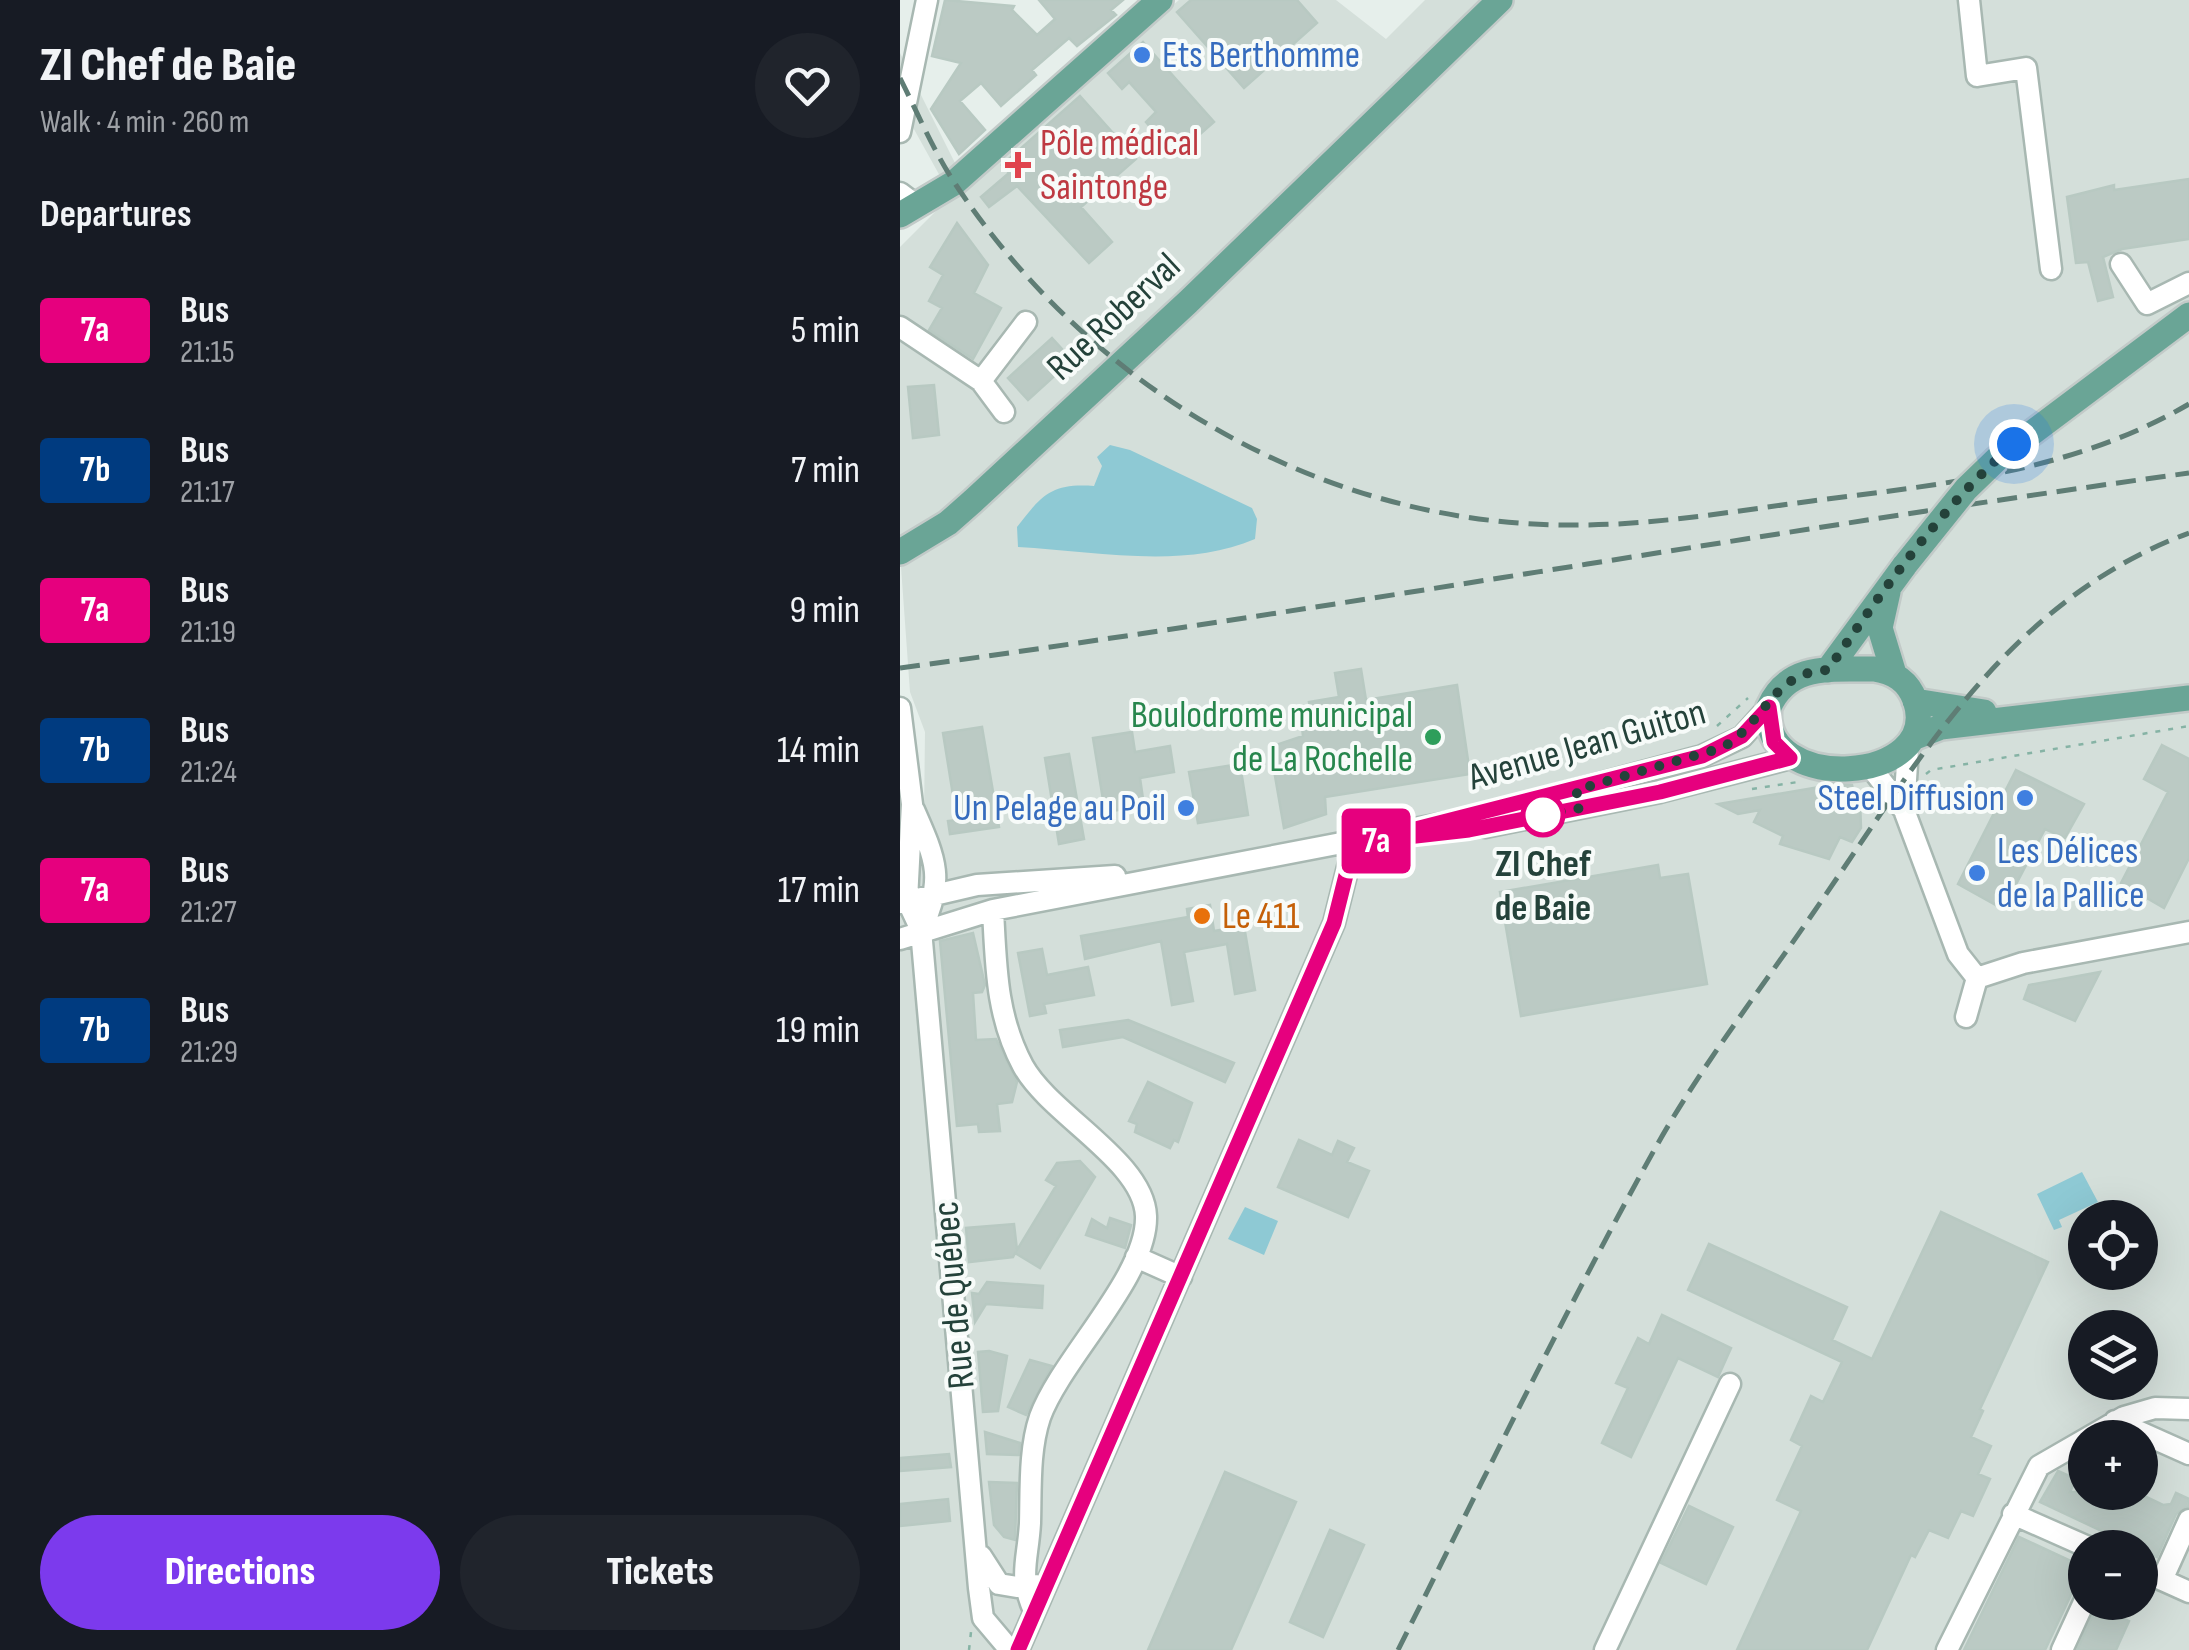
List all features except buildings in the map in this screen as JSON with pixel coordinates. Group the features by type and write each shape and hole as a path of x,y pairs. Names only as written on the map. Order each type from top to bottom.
{"main road":[{"path":"900,234 912,203 1160,0"},
{"name":"Rue Roberval","path":"900,552 934,533 973,501 1188,302 1500,0"},
{"path":"1828,670 1966,488 1997,459 2189,315"},
{"path":"1897,575 1880,628 1894,674 1915,701 1919,716 1911,743"},
{"path":"1894,674 1874,669 1828,670 1802,673 1787,680 1769,707 1774,742 1790,758 1816,766 1869,765 1887,762 1911,743 1941,728 2189,698"},
{"path":"1915,701 1957,710 2054,716"}],"street":[{"path":"901,121 927,0"},
{"path":"1970,0 1977,76 2026,68 2051,269"},
{"path":"2122,264 2147,304 2189,283"},
{"path":"981,381 1026,322"},
{"path":"900,327 981,381 1004,412"},
{"name":"Avenue Jean Guiton","path":"1578,799 1722,748 1742,736 1769,707"},
{"name":"Rue de Québec","path":"900,708 912,804 916,910 983,1618 1014,1650"},
{"path":"1904,810 1911,743"},
{"name":"Avenue Jean Guiton","path":"916,910 993,910 1790,758"},
{"path":"1869,765 1904,810 1958,954 1978,978"},
{"name":"Rue de Québec","path":"912,804 932,850 916,910"},
{"path":"1014,1650 1334,923 1354,843"},
{"name":"Avenue Jean Guiton","path":"916,910 1187,872"},
{"path":"900,939 916,910"},
{"path":"993,910 997,996 1024,1068 1046,1097 1128,1172 1146,1214 1136,1258 1040,1417 1033,1448 1024,1588 1034,1611"},
{"path":"1978,978 2023,963 2189,932"},
{"path":"1966,1017 1978,978"},
{"path":"1136,1258 1180,1277"},
{"path":"1605,1650 1730,1384"},
{"path":"2118,1420 2155,1408 2189,1409"},
{"path":"2158,1440 2189,1454"},
{"path":"1947,1650 2040,1466 2068,1449"},
{"path":"2013,1514 2068,1538"},
{"path":"2162,1580 2189,1520"},
{"path":"978,1545 985,1567 999,1584 1024,1588 1049,1576"},
{"path":"2158,1578 2189,1592"},
{"path":"2062,1650 2076,1620"}],"shaded area":[{"path":"1179,0 1336,0 1386,39 1425,0 2189,0 2189,1650 900,1650 900,822 924,817 925,732 910,692 900,553 900,247 951,196 900,104 900,53 965,183"}],"water":[{"path":"1110,445 1130,450 1252,508 1257,519 1255,539 1199,554 1169,556 1018,547 1017,527 1041,499 1057,489 1094,486 1102,466 1097,457"},
{"path":"2082,1172 2097,1200 2068,1200 2068,1216 2059,1220 2062,1227 2054,1230 2037,1194"},
{"path":"1245,1207 1278,1221 1264,1255 1228,1239"}],"railway":[{"path":"900,78 956,185 1012,259 1076,326 1148,385 1225,434 1308,474 1395,502 1486,520 1579,525 1696,517 2006,472 2099,445 2189,404"},
{"path":"900,668 2189,473"},
{"path":"1398,1650 1557,1333 1657,1145 1716,1051 1897,790 1977,686 2022,639 2072,597 2127,561 2189,533"}],"bus line":[{"name":"7a","path":"1018,1650 1334,923 1354,843 1469,830 1660,792 1757,763 1790,758 1769,731 1769,707 1742,736 1702,756 1472,818 1384,837"}],"place":[{"name":"Ets Berthomme","path":"1142,55"},
{"name":"Pôle médical Saintonge","path":"1018,165"},
{"name":"Boulodrome municipal de La Rochelle","path":"1433,737"},
{"name":"Steel Diffusion","path":"2025,798"},
{"name":"Un Pelage au Poil","path":"1186,808"},
{"name":"ZI Chef de Baie","path":"1543,815"},
{"name":"Les Délices de la Pallice","path":"1977,873"},
{"name":"Le 411","path":"1202,916"}],"route":[{"path":"1543,815 1581,808 1576,790 1722,748 1742,736 1787,680 1802,673 1828,670 1852,632 1941,518 1966,488 2014,444"}]}
